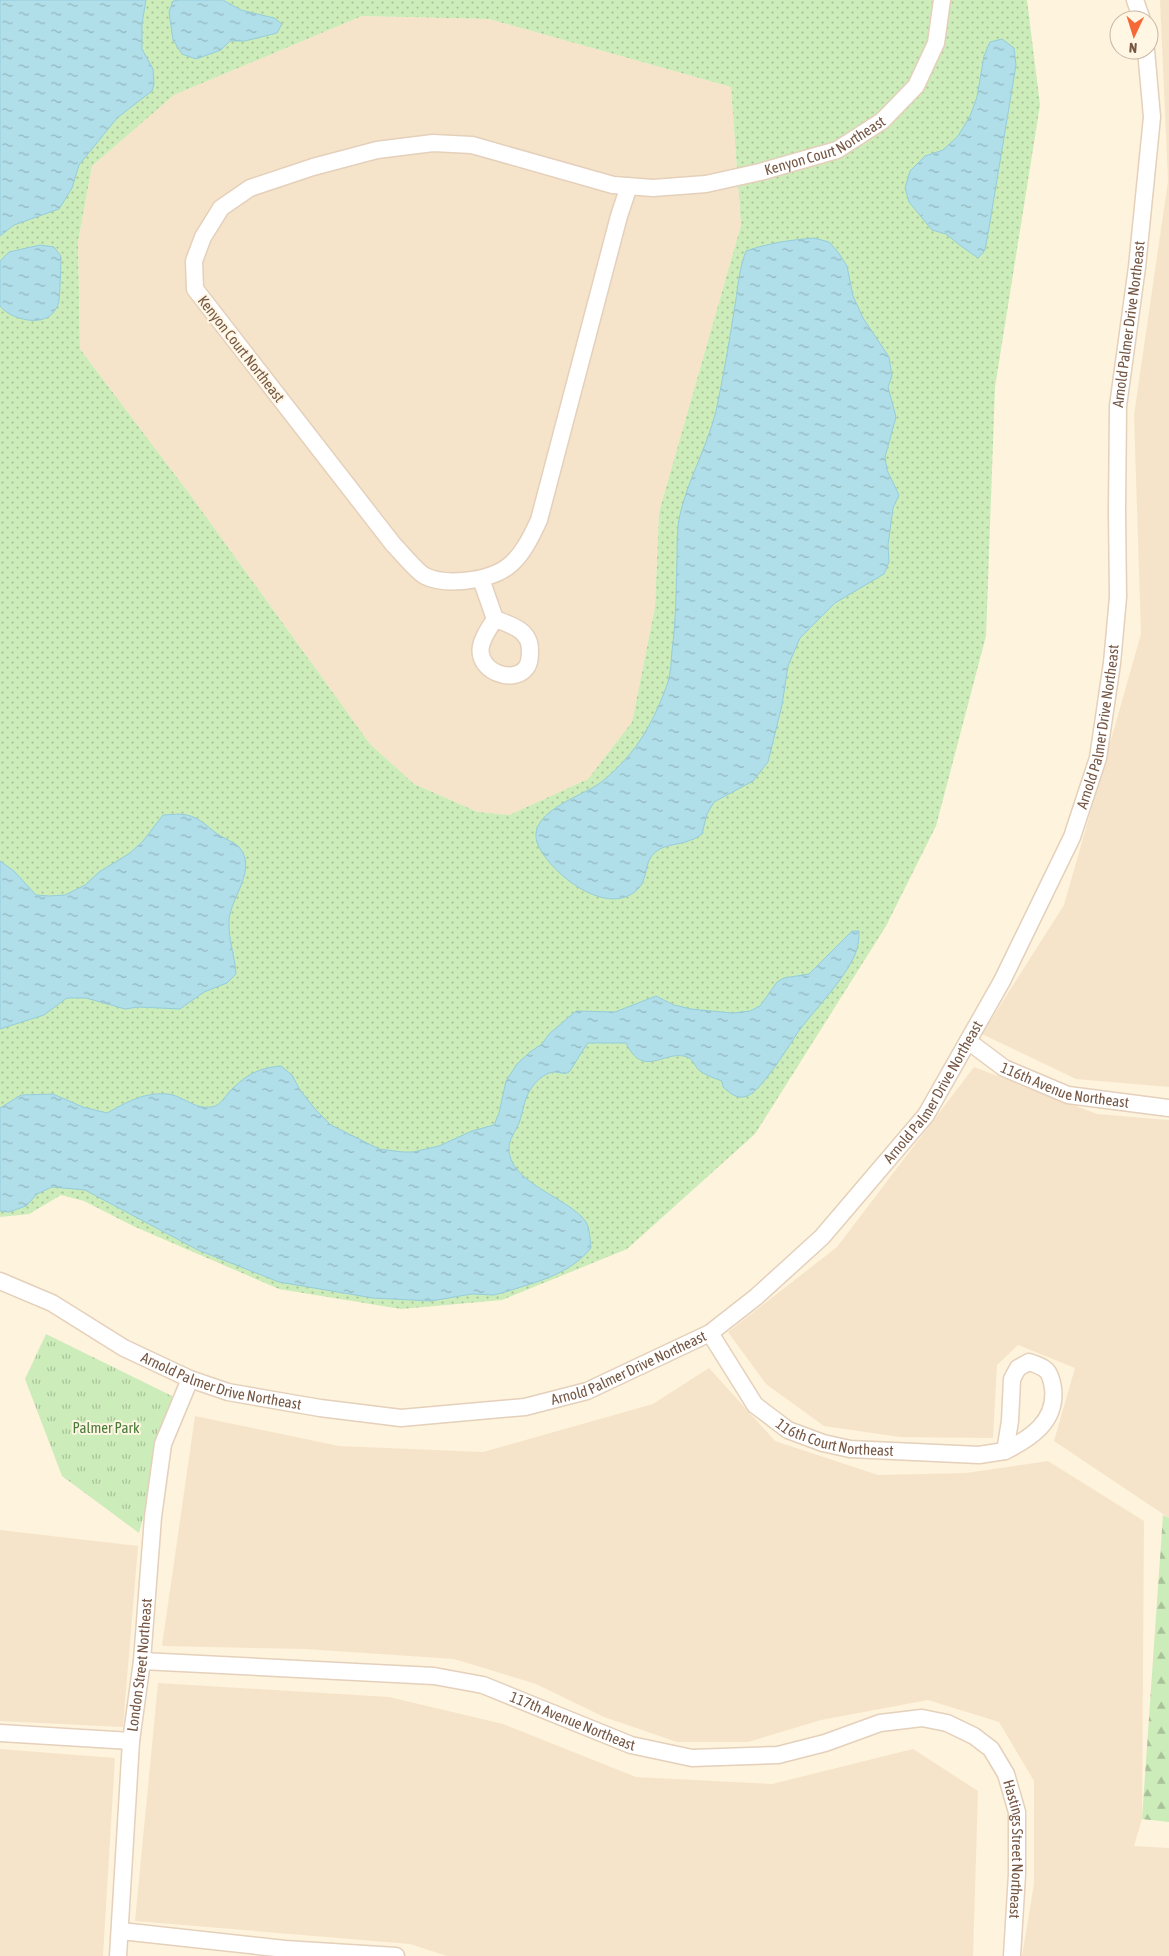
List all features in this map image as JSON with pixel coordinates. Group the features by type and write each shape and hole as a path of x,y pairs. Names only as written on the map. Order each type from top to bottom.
{"street":[{"name":"Kenyon Court Northeast","path":"629,186 539,520 525,549 507,569 481,579 448,582 424,576 392,544 195,289 194,261 203,237 220,208 250,188 378,150 433,143 472,144 613,185 629,186 653,188 706,184 760,172 837,150 882,121 916,86 936,43 942,0"},
{"name":"Arnold Palmer Drive Northeast","path":"0,1280 52,1304 124,1348 190,1379 228,1392 320,1408 401,1418 525,1407 587,1391 710,1333 756,1297 822,1237 926,1115 1002,981 1072,837 1098,758 1112,662 1118,597 1118,406 1137,267 1152,117 1147,60"},
{"path":"481,579 495,618"},
{"name":"116th Avenue Northeast","path":"968,1041 1004,1068 1068,1095 1169,1108"},
{"name":"116th Court Northeast","path":"710,1333 756,1405 788,1430 823,1443 850,1449 979,1455 1005,1451 1025,1441 1041,1427 1049,1415 1055,1401 1051,1374 1044,1368 1029,1362 1018,1368 1012,1379 1010,1421 1005,1451"},
{"name":"London Street Northeast","path":"118,1956 131,1741 142,1661 153,1517 163,1444 190,1379"},
{"name":"117th Avenue Northeast","path":"142,1661 434,1676 483,1685 631,1745 692,1758 778,1755 825,1743 880,1723 922,1718 947,1723 974,1736 991,1749"},
{"path":"0,1733 131,1741"},
{"name":"Hastings Street Northeast","path":"991,1749 1006,1774 1017,1812 1017,1874 1012,1956"},
{"path":"121,1931 285,1949 396,1956"}],"shaded area":[{"path":"1160,0 1169,0 1169,1087 1076,1079 982,1034 1064,905 1141,634 1134,415 1168,181"},
{"path":"362,16 489,19 731,87 741,225 659,512 655,607 632,722 588,779 509,815 478,812 414,784 370,744 191,496 80,349 78,242 92,166 174,95"},
{"path":"974,1067 1097,1114 1169,1120 1169,1518 1054,1441 1075,1368 1018,1345 997,1365 993,1438 900,1437 824,1426 766,1384 728,1332 837,1247"},
{"path":"709,1368 775,1441 878,1475 966,1473 1048,1461 1144,1521 1142,1819 1134,1846 1169,1848 1169,1956 1022,1956 1034,1884 1034,1781 999,1722 928,1700 821,1720 748,1742 677,1742 604,1717 536,1684 454,1659 305,1649 162,1646 195,1416 339,1446 483,1452 653,1404"},
{"path":"0,1530 138,1546 123,1727 0,1721"},
{"path":"158,1683 389,1697 503,1724 636,1777 772,1784 913,1749 978,1791 973,1956 447,1956 410,1944 135,1921"},
{"path":"0,1749 115,1758 103,1956 0,1956"}],"green space":[{"path":"0,0 1027,0 1040,105 995,387 986,636 936,826 886,926 755,1134 627,1249 502,1300 401,1309 279,1289 133,1226 84,1201 61,1195 29,1214 0,1217","holes":["362,16 489,19 731,87 741,225 659,512 655,607 632,722 588,779 509,815 478,812 414,784 370,744 191,496 80,349 78,242 92,166 174,95"]},
{"name":"Palmer Park","path":"46,1334 176,1398 139,1533 62,1476 25,1379"},
{"path":"1163,1515 1169,1518 1169,1822 1142,1819"}],"water":[{"path":"0,0 146,0 142,24 142,49 153,69 154,84 152,91 117,118 79,165 72,188 59,209 14,225 0,236"},
{"path":"223,0 241,10 274,18 282,24 277,33 245,41 230,41 221,50 196,59 182,54 173,40 169,12 173,1"},
{"path":"1002,39 1014,48 1016,65 985,250 978,258 946,234 932,230 909,202 905,188 910,171 925,156 943,150 958,136 970,116 977,97 984,56 990,42"},
{"path":"814,238 829,242 847,266 853,296 863,318 889,357 892,376 888,387 896,417 885,457 887,470 899,495 893,508 888,545 889,562 884,574 835,603 800,638 788,666 782,705 768,762 753,781 714,802 707,814 702,834 692,840 665,847 655,852 649,860 643,881 638,889 626,897 612,899 597,896 567,880 545,856 538,845 536,834 539,824 555,808 597,785 612,773 636,747 654,716 668,682 670,670 675,617 679,519 686,492 716,411 743,259 746,251 755,248 780,242"},
{"path":"40,245 54,247 61,257 59,301 50,316 44,319 28,320 12,315 0,306 0,261 9,252"},
{"path":"179,814 192,816 201,821 219,835 237,845 244,856 246,864 245,874 229,920 236,974 227,983 204,992 180,1009 139,1007 125,1009 86,998 67,998 44,1015 0,1029 0,861 14,871 36,895 65,895 85,885 99,872 130,853 143,841 163,815"},
{"path":"852,931 859,931 859,938 849,967 801,1028 761,1085 747,1096 740,1097 731,1094 723,1087 722,1081 700,1071 691,1059 687,1057 670,1057 647,1062 640,1060 633,1054 626,1043 588,1043 569,1072 550,1073 540,1078 534,1084 528,1094 519,1123 510,1141 511,1160 528,1180 578,1213 586,1222 591,1248 573,1265 528,1285 494,1295 472,1294 431,1301 373,1298 279,1282 198,1250 85,1190 52,1187 37,1194 26,1206 9,1212 0,1211 0,1108 21,1095 53,1094 83,1107 107,1113 143,1096 159,1094 174,1095 196,1105 208,1107 220,1103 231,1090 248,1076 266,1068 281,1066 292,1075 300,1090 331,1125 379,1149 413,1152 439,1146 472,1131 494,1125 499,1113 506,1081 517,1064 542,1044 549,1034 576,1011 615,1012 656,996 674,1005 691,1009 732,1013 750,1011 760,1006 777,982 784,978 809,974"}]}
